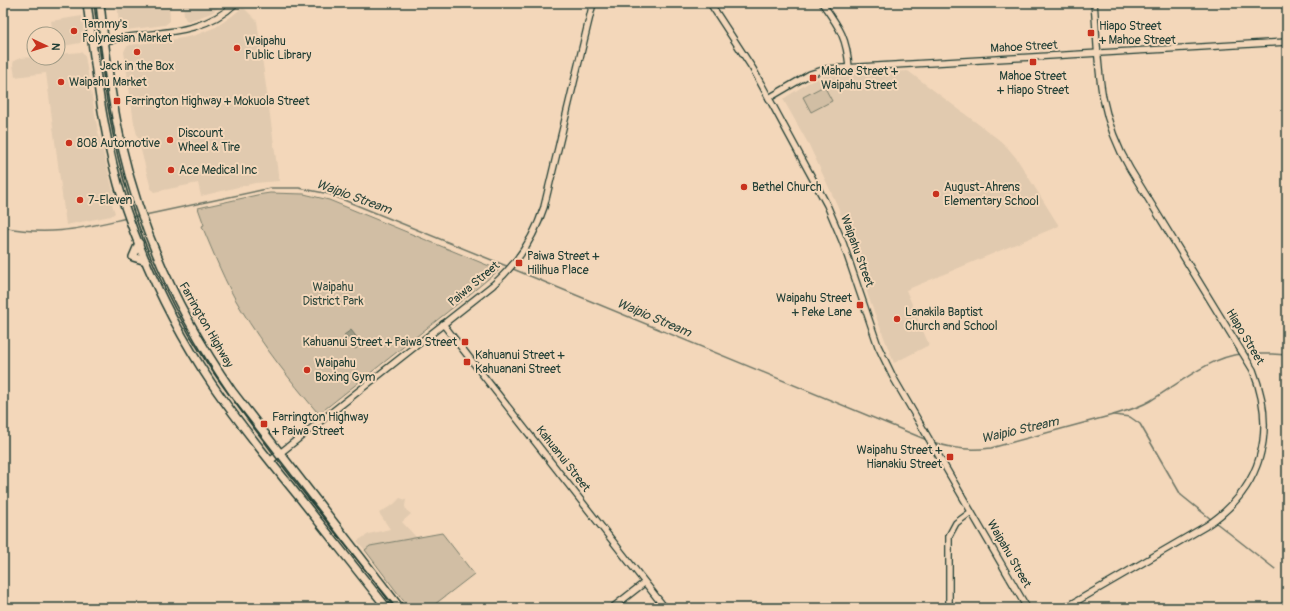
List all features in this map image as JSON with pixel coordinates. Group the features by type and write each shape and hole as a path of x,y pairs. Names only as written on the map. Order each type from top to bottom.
{"main road":[{"name":"Farrington Highway","path":"87,3 106,137 125,204 137,222 148,233 166,276 213,363 232,391 400,608"},
{"name":"Farrington Highway","path":"100,3 113,105 119,134 140,210 137,222 139,243 146,261 171,313 212,384 270,461 387,608"}],"street":[{"path":"93,44 104,41 194,28 216,18 236,3"},
{"name":"Paiwa Street","path":"270,461 505,274 532,239 544,207 593,3"},
{"name":"Waipahu Street","path":"710,3 749,62 827,205 846,250 883,357 892,377 1027,608"},
{"path":"822,3 844,38 847,47 849,68"},
{"name":"Hiapo Street","path":"1065,608 1206,526 1224,513 1239,498 1254,471 1262,448 1264,424 1263,404 1257,380 1247,361 1118,147 1103,100 1094,3"},
{"name":"Mahoe Street","path":"769,98 810,74 826,70 1287,42"},
{"name":"Kahuanui Street","path":"443,324 665,608"},
{"path":"949,608 949,536 956,523 971,512"},
{"path":"612,608 644,583"}],"shaded area":[{"path":"117,3 169,3 170,21 165,25 126,30 123,29 119,24"},
{"path":"183,3 225,3 211,13 189,21 186,20 184,16"},
{"path":"243,7 257,21 279,181 255,183 201,196 198,183 154,192 151,189 134,123 124,52 126,47 130,45 196,35 216,27"},
{"path":"82,16 84,36 80,43 66,46 66,26 52,26 51,21"},
{"path":"81,52 85,56 98,132 115,198 111,201 115,213 111,216 66,225 46,73 15,77 13,64 14,61 20,58 26,58 26,66 66,66 66,53"},
{"name":"August-Ahrens Elementary School","path":"908,71 1007,147 1017,159 1059,226 906,290 929,345 894,363 871,304 838,207 809,145 783,99 808,83 824,76"},
{"path":"351,330 362,344 355,349 344,335"},
{"path":"400,498 406,500 406,510 411,514 402,522 417,538 370,546 365,550 357,541 369,534 390,529 379,513 394,504"}],"green space":[{"path":"824,86 832,101 811,112 803,97"},
{"name":"Waipahu District Park","path":"270,193 304,194 329,200 499,270 320,413 317,412 287,375 249,323 235,299 202,226 204,225 198,208"},
{"path":"442,533 474,574 430,608 409,608 365,550 370,546"}],"waterway":[{"name":"Waipio Stream","path":"145,215 271,188 299,188 329,194 509,267"},
{"name":"Waipio Stream","path":"131,217 139,216"},
{"name":"Waipio Stream","path":"3,227 36,231 66,230 127,218"},
{"name":"Waipio Stream","path":"513,269 927,440"},
{"name":"Waipio Stream","path":"933,442 961,449 991,448 1113,415 1145,403 1194,372 1218,360 1242,354"},
{"name":"Waipio Stream","path":"1246,354 1287,355"},
{"path":"1114,415 1130,417 1140,424 1181,495 1212,520"},
{"path":"1215,522 1275,569"}],"railway":[{"path":"94,3 104,79 117,155 138,225 164,286 195,344 223,387 290,475 396,608"}],"place":[{"name":"Tammy's Polynesian Market","path":"74,31"},
{"name":"Hiapo Street + Mahoe Street","path":"1091,33"},
{"name":"Waipahu Public Library","path":"237,48"},
{"name":"Jack in the Box","path":"137,52"},
{"name":"Mahoe Street + Hiapo Street","path":"1033,62"},
{"name":"Mahoe Street + Waipahu Street","path":"813,78"},
{"name":"Waipahu Market","path":"61,82"},
{"name":"Farrington Highway + Mokuola Street","path":"117,101"},
{"name":"Discount Wheel & Tire","path":"170,140"},
{"name":"808 Automotive","path":"69,143"},
{"name":"Ace Medical Inc","path":"171,170"},
{"name":"Bethel Church","path":"744,187"},
{"name":"August-Ahrens Elementary School","path":"936,194"},
{"name":"7-Eleven","path":"80,200"},
{"name":"Paiwa Street + Hilihua Place","path":"519,263"},
{"name":"Waipahu Street + Peke Lane","path":"860,305"},
{"name":"Lanakila Baptist Church and School","path":"897,319"},
{"name":"Kahuanui Street + Paiwa Street","path":"465,342"},
{"name":"Kahuanui Street + Kahuanani Street","path":"467,362"},
{"name":"Waipahu Boxing Gym","path":"307,370"},
{"name":"Farrington Highway + Paiwa Street","path":"264,424"},
{"name":"Waipahu Street + Hianakiu Street","path":"950,457"}]}
